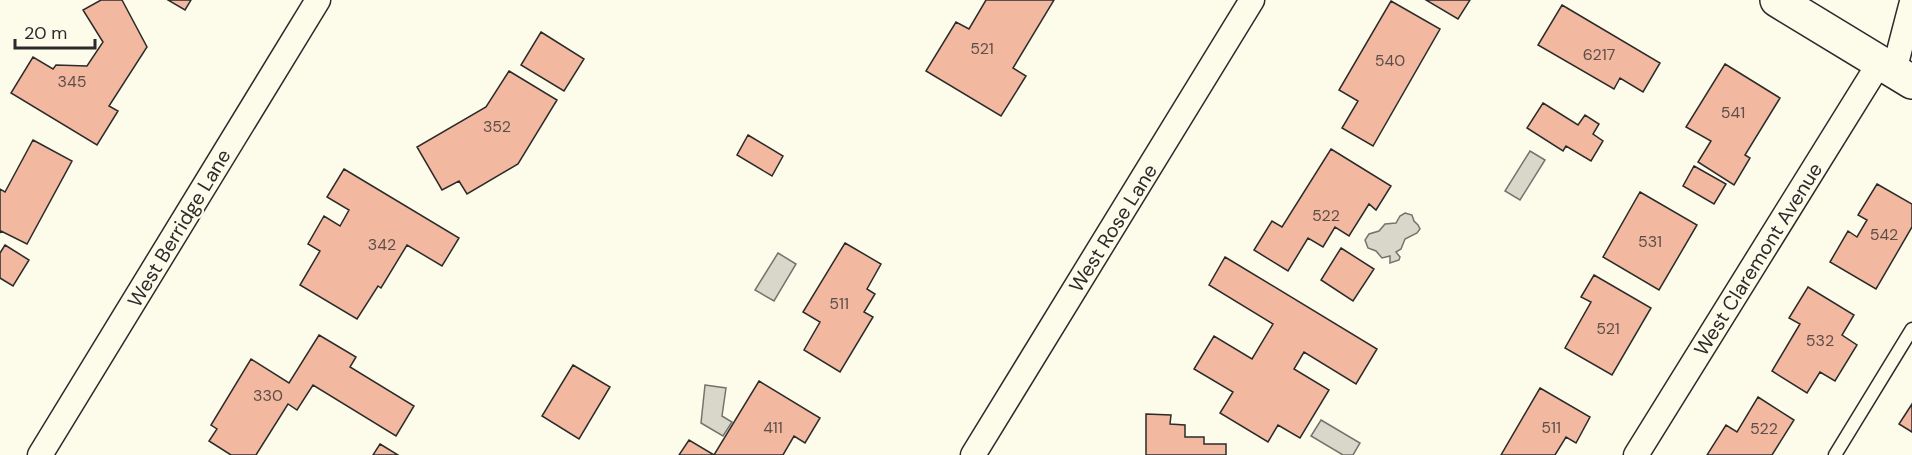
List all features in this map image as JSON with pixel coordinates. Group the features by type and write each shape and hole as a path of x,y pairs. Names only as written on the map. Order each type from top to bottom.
{"main road":[{"path":"1778,0 1900,67"}],"street":[{"name":"West Berridge Lane","path":"40,455 318,0"},
{"name":"West Rose Lane","path":"974,455 1252,0"},
{"name":"West Claremont Avenue","path":"1636,455 1900,67 1912,3"}],"lane":[{"path":"1835,455 1912,329"}],"shaded area":[{"path":"1530,151 1545,160 1520,200 1505,191"},
{"path":"1405,213 1412,215 1420,229 1405,239 1401,249 1396,252 1400,257 1399,260 1390,263 1390,256 1382,258 1376,251 1368,248 1365,240 1369,234 1379,231 1385,224 1396,223"},
{"path":"778,253 796,264 774,301 755,290"},
{"path":"705,385 726,388 722,416 732,422 723,436 701,423"},
{"path":"1321,420 1360,443 1353,455 1343,455 1311,436"}],"building":[{"path":"101,0 122,0 147,47 109,106 118,111 97,145 11,93 33,57 53,69 56,65 87,66 103,42 83,10"},
{"path":"168,0 191,0 185,10"},
{"path":"986,0 1054,0 1013,68 1026,76 1001,116 926,71 956,22 969,29"},
{"path":"1426,0 1470,0 1458,19"},
{"path":"1391,1 1440,29 1373,146 1342,128 1358,101 1339,90"},
{"path":"1562,5 1660,63 1643,92 1620,78 1614,89 1538,45"},
{"path":"541,32 584,59 564,91 521,65"},
{"path":"1725,64 1780,98 1745,155 1750,158 1734,185 1698,162 1711,141 1686,127"},
{"path":"509,71 557,100 518,164 467,194 459,181 442,190 417,147 486,107"},
{"path":"1543,103 1578,125 1585,115 1599,124 1593,134 1603,141 1591,161 1566,146 1563,151 1527,128"},
{"path":"748,135 783,156 772,176 737,155"},
{"path":"33,140 72,161 27,244 1,231 0,233 0,189 5,192"},
{"path":"1331,149 1391,186 1376,210 1369,204 1349,236 1335,227 1323,247 1308,238 1288,271 1254,250 1272,221 1282,227"},
{"path":"1694,166 1726,184 1714,204 1683,186"},
{"path":"344,169 459,238 442,266 407,245 381,288 378,286 357,319 300,285 320,251 308,244 324,216 340,226 349,210 327,197"},
{"path":"1877,184 1912,204 1912,227 1876,289 1830,262 1848,231 1857,237 1867,220 1858,215"},
{"path":"1640,192 1697,225 1659,290 1603,257"},
{"path":"845,243 881,264 867,289 875,294 864,312 873,317 840,372 804,350 820,322 803,312"},
{"path":"5,245 29,260 13,286 0,278 0,253"},
{"path":"1341,248 1374,269 1353,301 1321,280"},
{"path":"1225,257 1377,349 1356,384 1304,352 1294,369 1329,390 1300,438 1278,425 1268,442 1220,413 1233,392 1194,369 1214,336 1252,359 1273,324 1209,285"},
{"path":"1594,275 1651,308 1612,375 1565,348 1591,302 1581,297"},
{"path":"1808,287 1854,315 1842,335 1857,345 1835,381 1820,372 1807,393 1772,371 1800,324 1789,318"},
{"path":"319,335 356,357 350,367 414,406 396,436 313,385 297,410 288,404 256,455 231,455 209,441 217,429 211,425 251,359 289,383"},
{"path":"573,365 610,387 579,439 542,416"},
{"path":"759,381 820,418 805,443 794,436 783,455 714,455"},
{"path":"1540,388 1590,417 1576,443 1566,437 1555,455 1501,455"},
{"path":"1758,397 1794,420 1772,455 1707,455 1726,425 1737,432"},
{"path":"1912,404 1912,432 1899,424"},
{"path":"1146,414 1171,415 1170,424 1185,425 1185,437 1204,437 1204,444 1226,444 1226,455 1146,455"},
{"path":"689,440 714,455 679,455"},
{"path":"380,444 398,455 373,455"}]}
